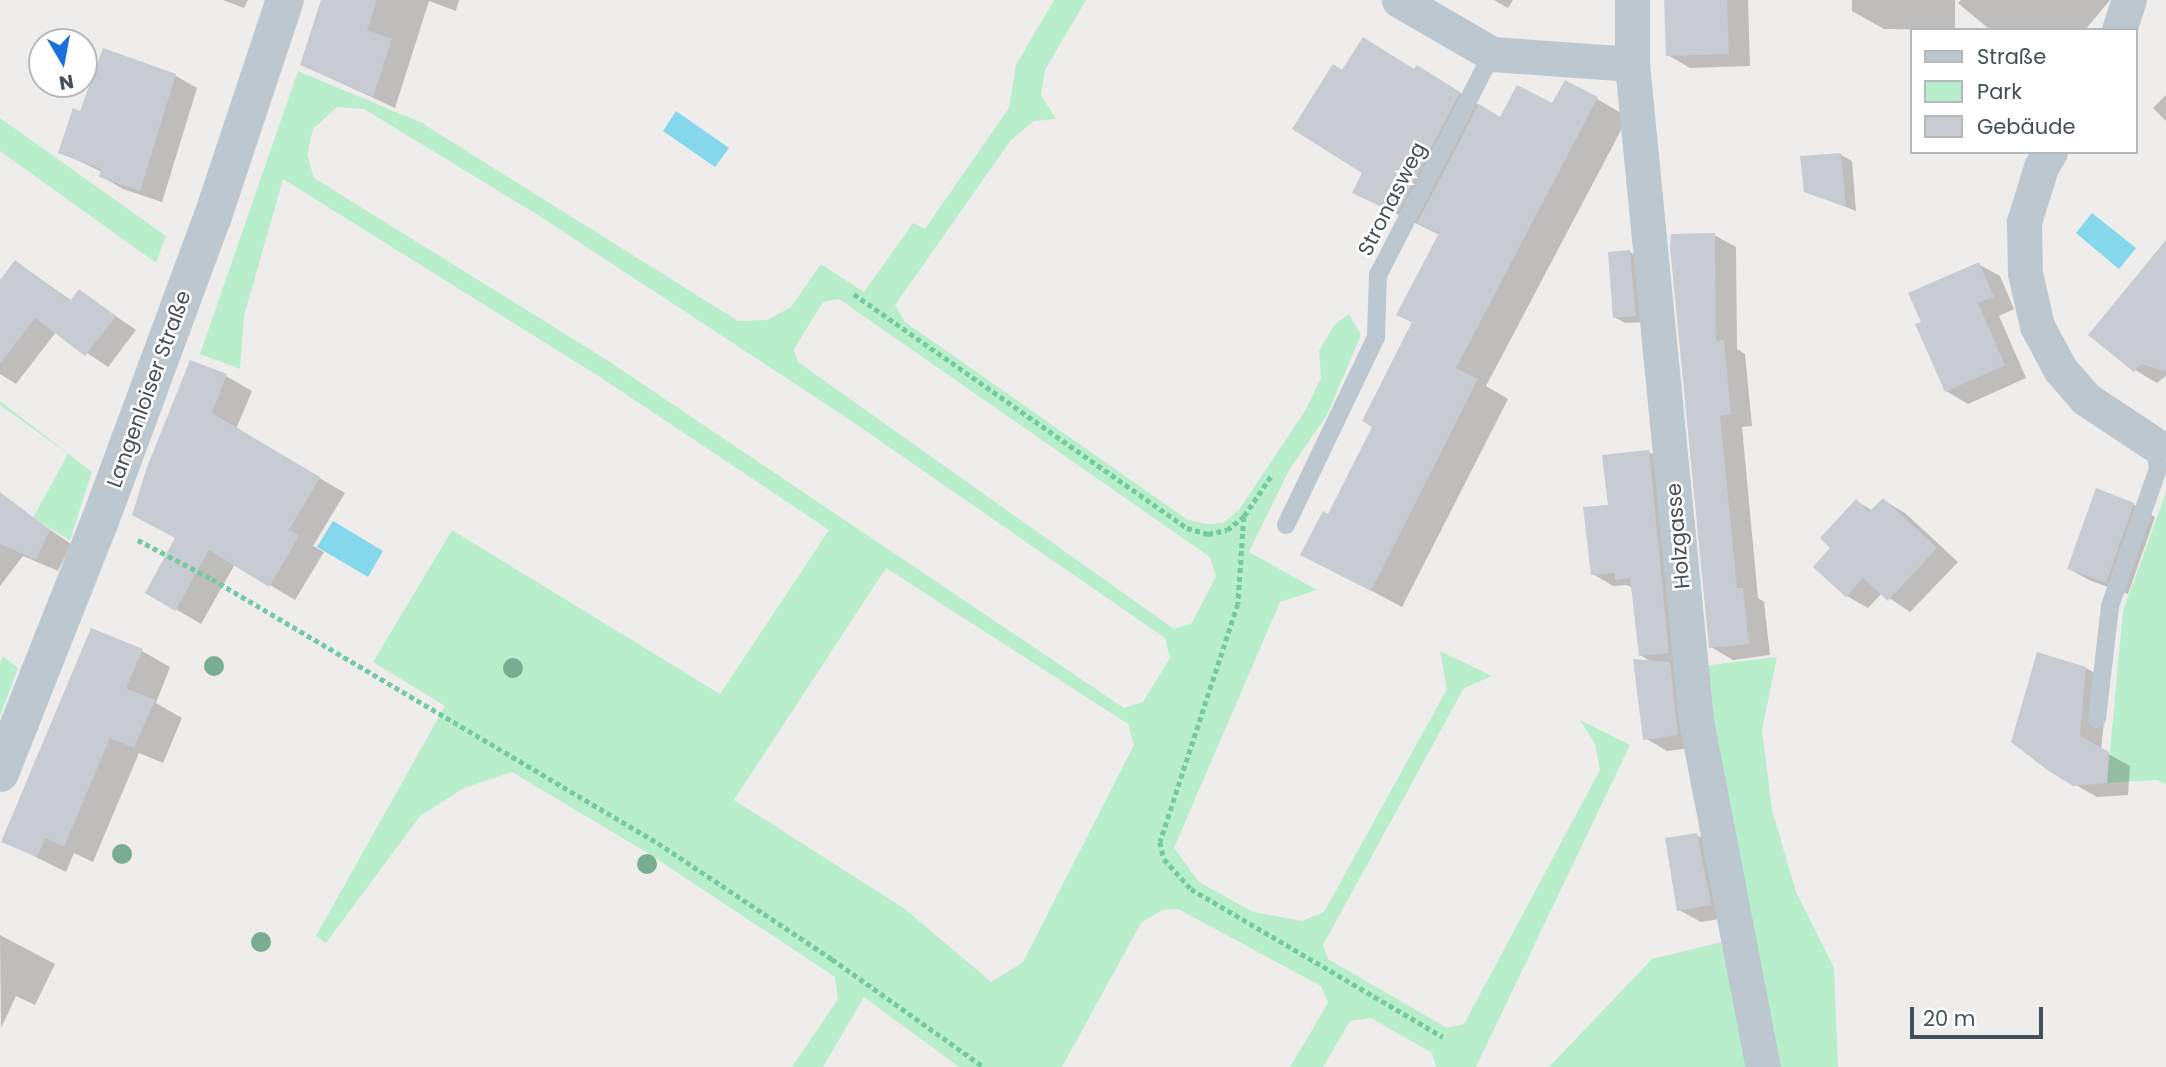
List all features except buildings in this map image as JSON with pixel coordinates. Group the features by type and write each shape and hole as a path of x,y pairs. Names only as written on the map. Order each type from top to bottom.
{"street":[{"name":"Langenloiser Straße","path":"0,773 100,521 212,219 285,0"},
{"path":"1399,0 1492,54 1632,64"},
{"name":"Holzgasse","path":"1632,0 1632,64 1696,720 1763,1067"},
{"path":"2120,28 2129,0"},
{"path":"2049,154 2041,167 2024,222 2025,273 2037,326 2060,369 2086,399 2154,444"}],"lane":[{"name":"Stronasweg","path":"1286,524 1376,337 1378,275 1492,54"},
{"path":"2097,719 2110,606 2158,469 2154,444"}],"path":[{"path":"854,294 1187,528 1208,534 1227,530 1244,516 1275,471"},
{"path":"1244,516 1238,604 1160,842 1164,859 1191,889 1443,1037"},
{"path":"100,521 212,579 658,844 832,959 984,1067"}],"green space":[{"path":"1054,0 1086,0 1045,70 1041,95 1056,119 1034,121 1011,140 895,305 905,322 1188,520 1206,524 1223,523 1239,510 1305,411 1321,378 1319,351 1334,325 1349,314 1361,335 1327,415 1289,470 1249,552 1317,590 1280,602 1174,848 1199,882 1253,912 1302,921 1324,912 1447,689 1440,651 1492,676 1464,688 1323,945 1328,959 1447,1028 1464,1024 1600,770 1595,744 1580,720 1630,745 1476,1067 1436,1067 1432,1053 1371,1018 1350,1021 1323,1067 1290,1067 1328,1003 1321,986 1178,909 1162,910 1141,923 1062,1067 959,1067 864,997 823,1067 792,1067 838,999 835,977 651,855 512,772 464,788 420,816 326,943 316,936 445,706 373,662 452,530 720,694 829,530 600,377 283,179 244,316 240,369 200,354 298,71 422,123 738,321 767,320 791,307 821,264 864,292 913,223 925,229 1009,108 1016,65","holes":["337,107 364,109 538,215 847,418 1165,638 1170,658 1143,702 1124,708 607,360 314,178 307,155 313,129","839,299 1210,557 1216,576 1192,623 1174,629 798,362 794,349 823,302","886,568 1128,724 1134,745 1023,962 991,982 905,909 734,800"]},
{"path":"0,118 166,236 156,263 0,151"},
{"path":"0,401 92,472 70,540 33,518 68,454 0,405"},
{"path":"2166,492 2166,784 2157,780 2107,783 2123,611"},
{"path":"3,656 18,668 0,716 0,664"},
{"path":"1777,657 1762,730 1772,810 1796,892 1834,968 1838,1067 1549,1067 1652,959 1755,934 1702,666"}],"water":[{"path":"676,111 729,148 715,167 663,131"},
{"path":"2092,213 2136,248 2119,269 2076,233"},
{"path":"333,521 383,551 368,577 317,547"}]}
